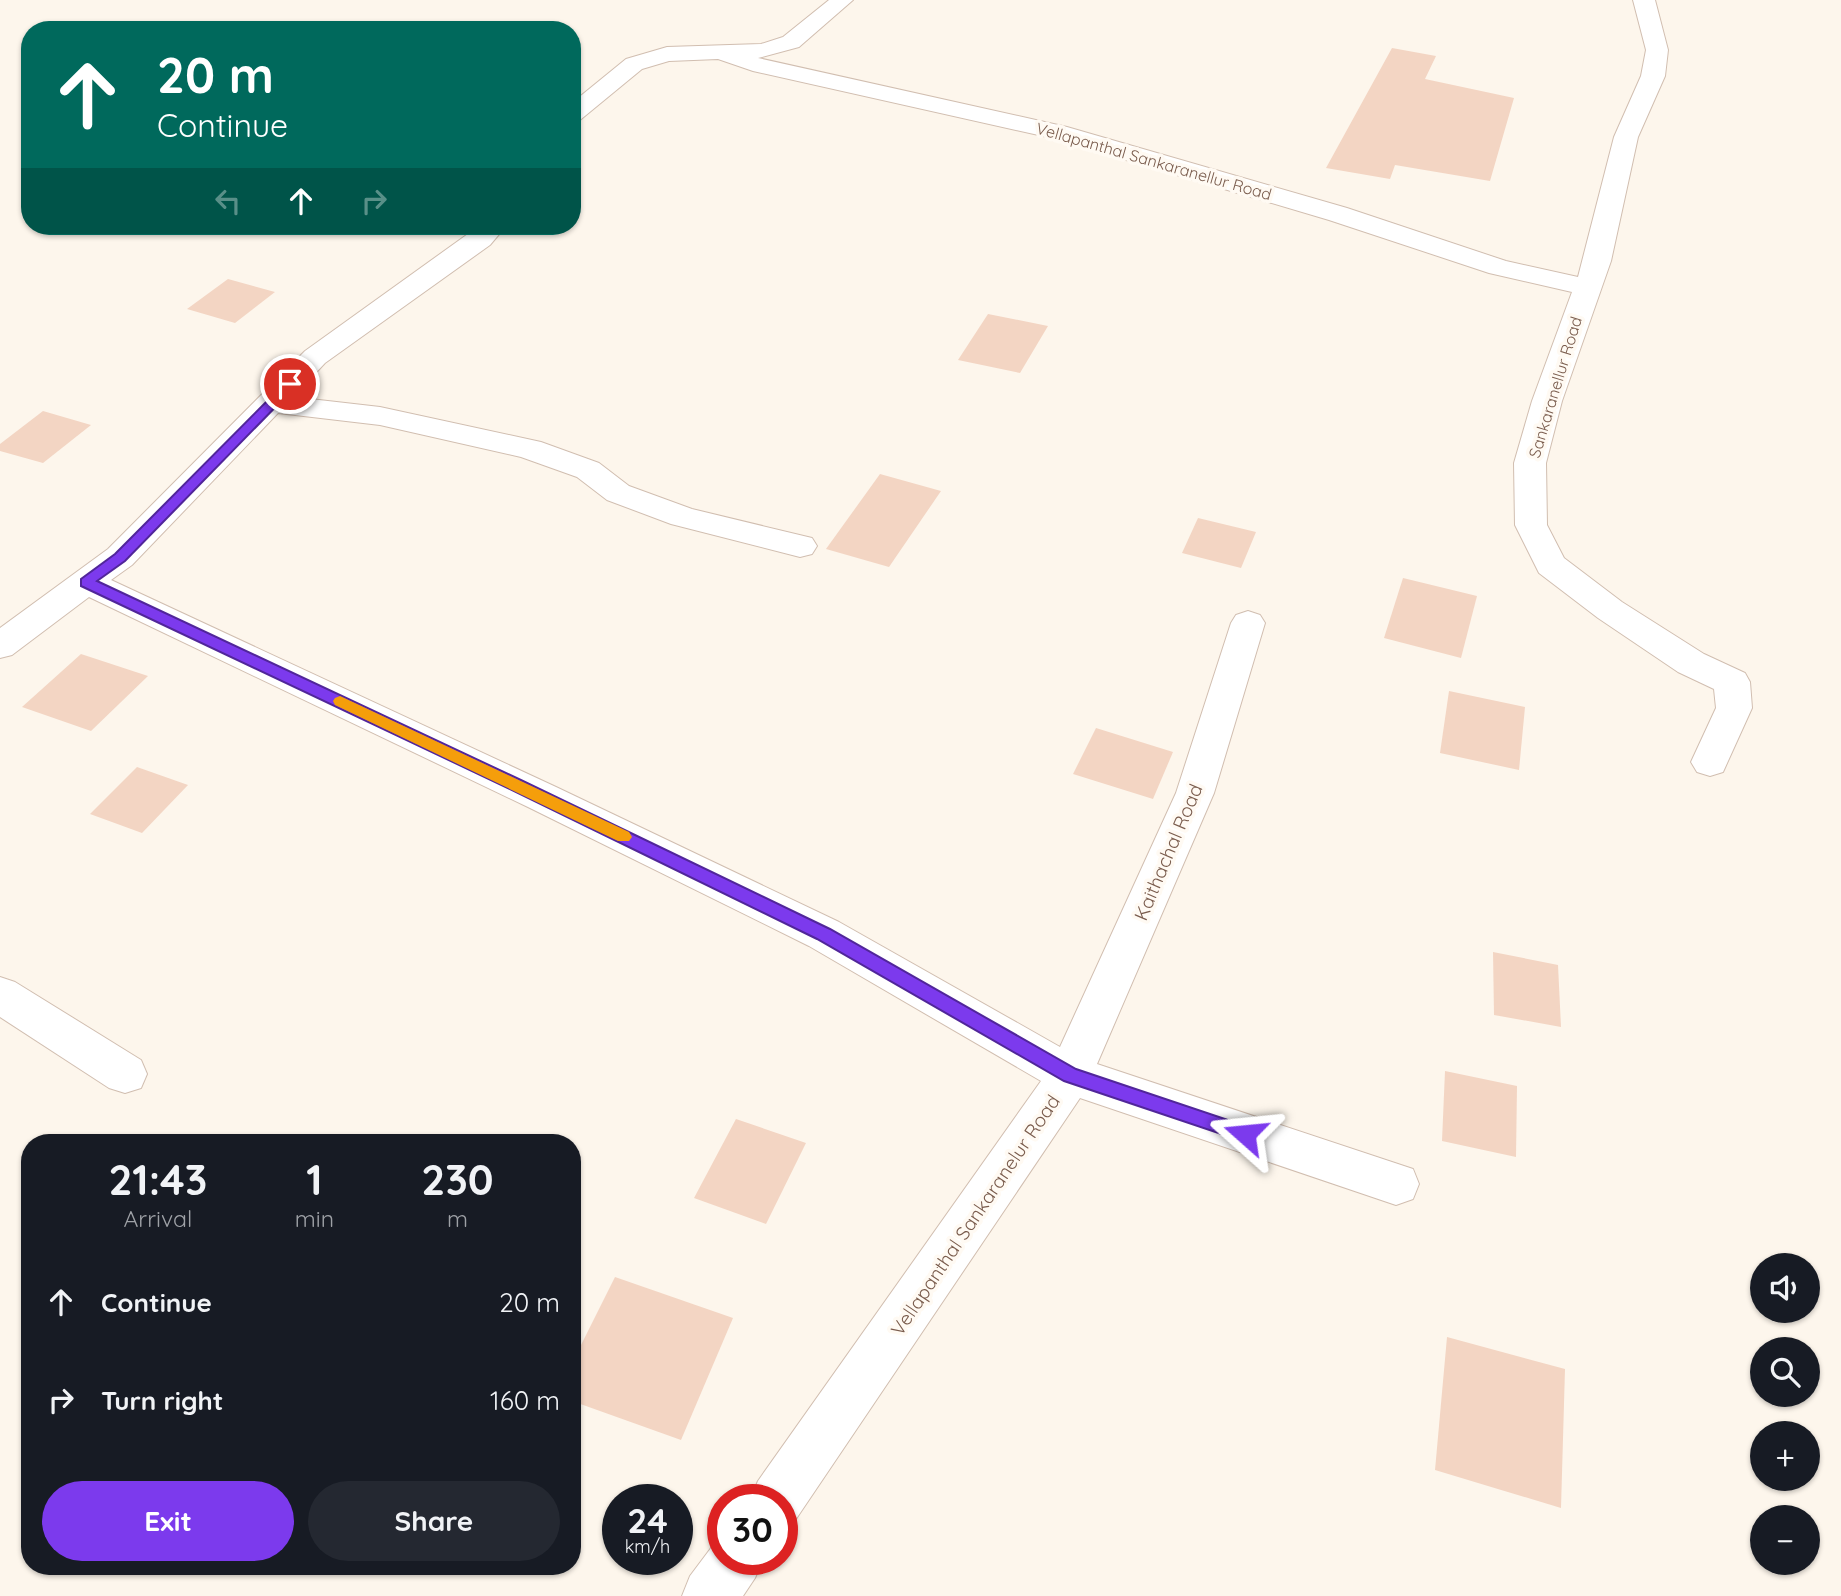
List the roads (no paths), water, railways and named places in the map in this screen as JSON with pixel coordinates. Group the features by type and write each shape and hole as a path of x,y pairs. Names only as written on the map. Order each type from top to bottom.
{"street":[{"path":"581,108 634,64 667,54 763,51 791,42 842,0"},
{"name":"Sankaranellur Road","path":"1643,0 1657,50 1653,76 1626,137 1597,261 1547,401 1530,463 1531,525 1551,565 1610,610 1691,663 1732,682 1734,708 1710,762"},
{"name":"Vellapanthal Sankaranellur Road","path":"717,51 753,64 1058,132 1338,214 1499,267 1587,287"},
{"path":"0,646 120,557 315,356 485,235"},
{"path":"272,403 380,416 530,449 588,470 618,493 681,517 800,546"},
{"name":"Vellapanthal Sankaranelur Road","path":"86,582 824,934 1070,1075 789,1484"},
{"name":"Kaithachal Road","path":"1070,1075 1195,793 1248,623"},
{"path":"0,995 125,1074"},
{"path":"1070,1075 1396,1184"},
{"path":"710,1596 725,1575"}]}
